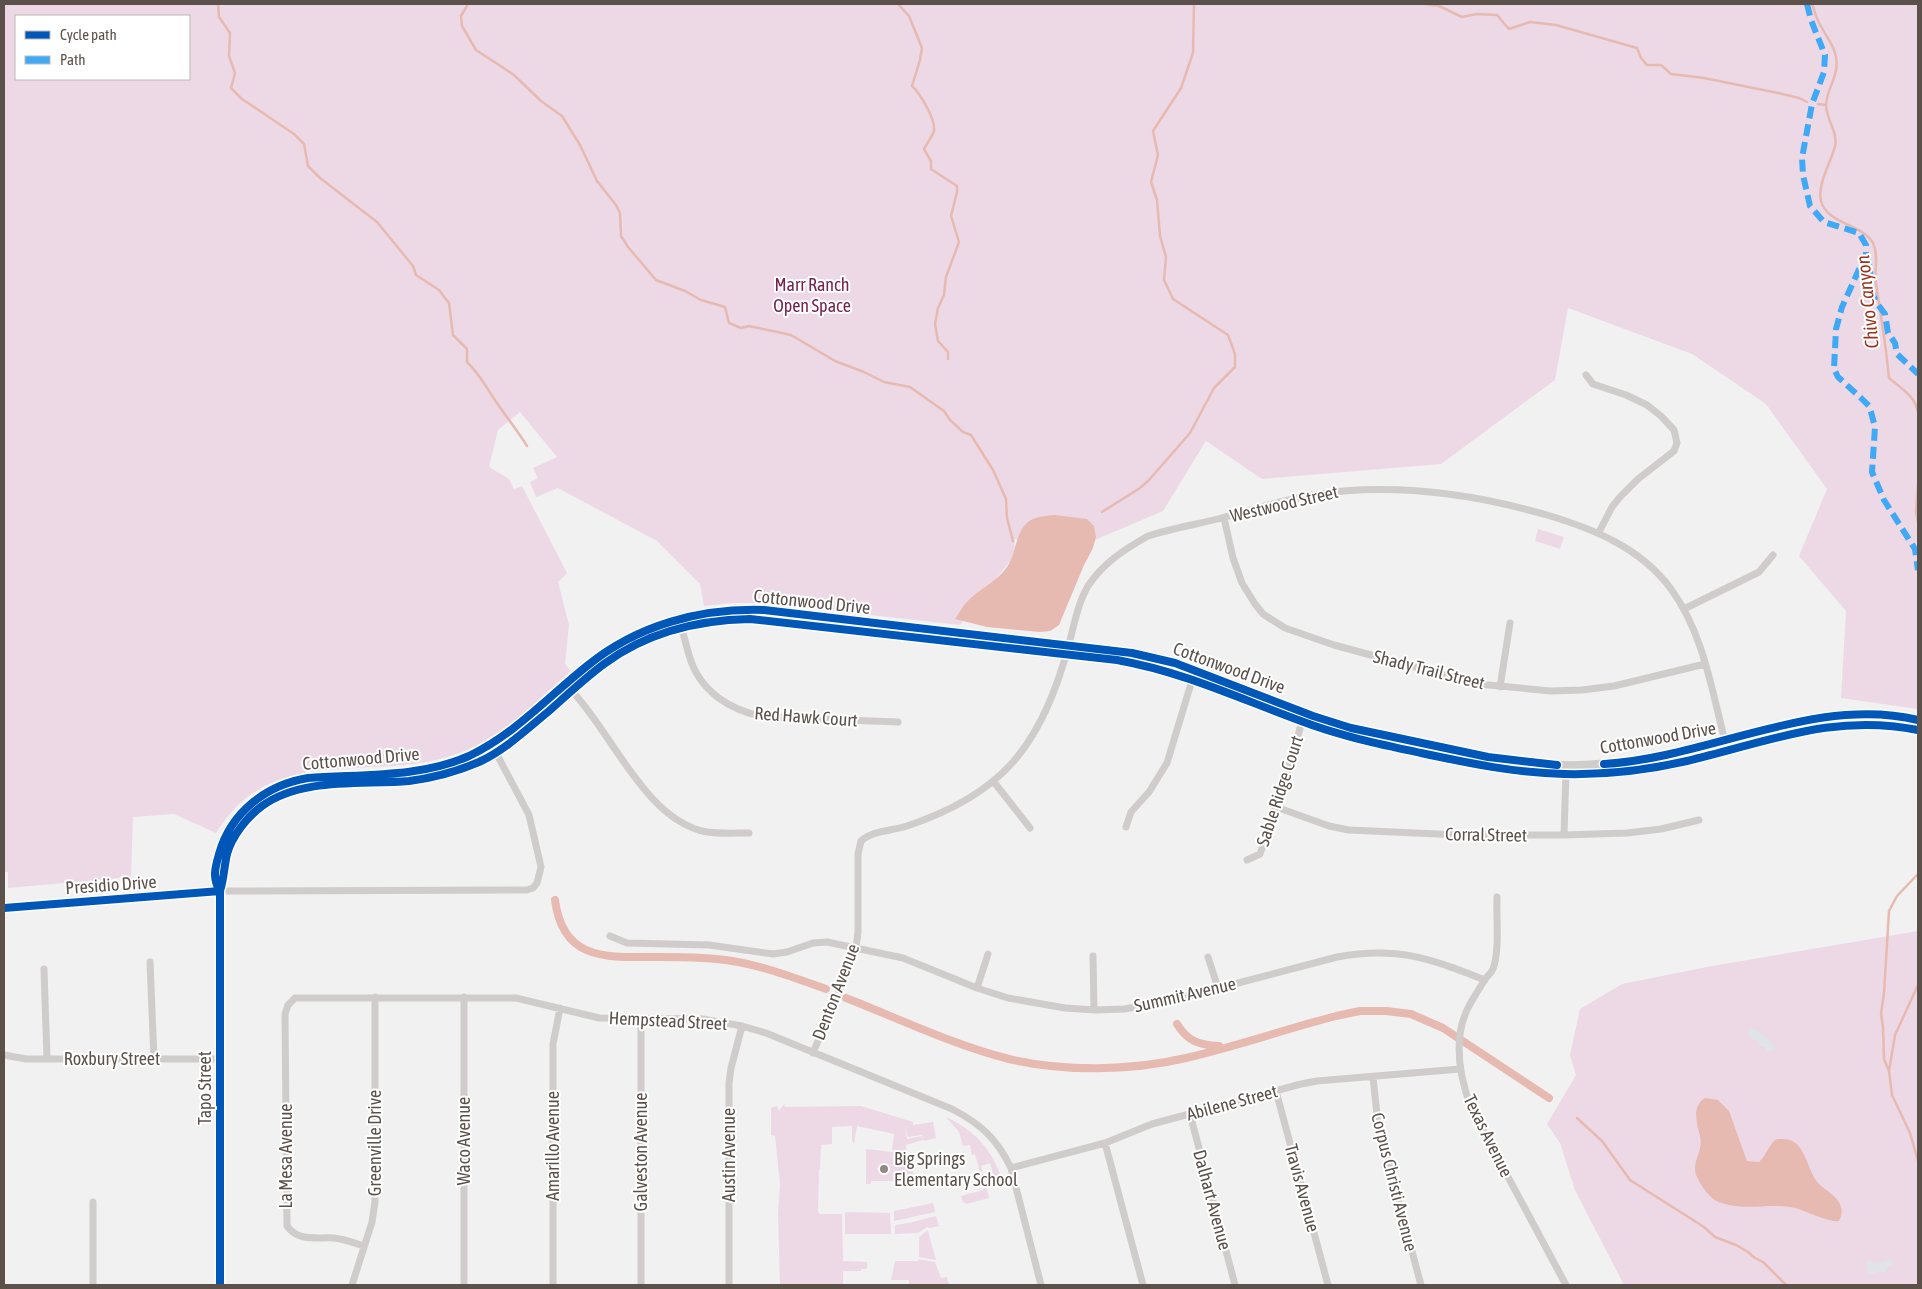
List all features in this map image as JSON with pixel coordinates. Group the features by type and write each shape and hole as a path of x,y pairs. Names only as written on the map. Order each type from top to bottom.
{"street":[{"path":"1586,375 1593,384 1626,395 1647,405 1674,430 1677,443 1674,451 1638,479 1620,497 1598,532"},
{"name":"Westwood Street","path":"862,841 873,833 904,827 944,812 994,782 1013,763 1043,718 1088,587 1106,564 1117,555 1148,536 1312,495 1369,489 1444,493 1516,507 1598,532 1633,552 1670,588 1684,609 1698,640 1726,745"},
{"name":"Shady Trail Street","path":"1224,518 1233,558 1242,583 1254,604 1273,622 1334,644 1478,684 1551,690 1582,690 1637,681 1705,664"},
{"path":"1684,609 1759,572 1773,555"},
{"name":"Cottonwood Drive","path":"220,891 228,852 236,835 261,806 282,794 300,788 410,781 429,778 478,762 493,748 515,739 569,688 627,649 680,623 750,619 1067,650 1194,674 1304,718 1368,741 1462,762 1534,772 1648,769 1688,761 1726,745 1834,715 1891,715 1918,720"},
{"name":"Red Hawk Court","path":"680,623 692,663 705,686 716,697 742,712 767,717 898,722"},
{"path":"1500,687 1510,623"},
{"path":"1126,827 1131,812 1149,792 1166,763 1194,674"},
{"path":"569,688 590,710 641,786 665,810 683,822 702,830 749,833"},
{"name":"Sable Ridge Court","path":"1246,860 1260,854 1304,718"},
{"name":"Cottonwood Drive","path":"1726,745 1820,727 1846,724 1873,724 1918,730"},
{"name":"Presidio Drive","path":"4,908 220,891 527,890 533,888 537,883 541,867 529,815 493,748"},
{"path":"1564,835 1566,770"},
{"path":"994,782 1030,828"},
{"name":"Corral Street","path":"1276,807 1329,826 1369,832 1460,835 1627,833 1661,829 1699,820"},
{"name":"Denton Avenue","path":"813,1053 856,947 858,932 858,854 862,841"},
{"name":"Tapo Street","path":"220,891 220,1285"},
{"name":"Texas Avenue","path":"1497,897 1496,956 1492,971 1466,1012 1462,1023 1459,1045 1460,1069 1464,1090 1471,1108 1566,1285"},
{"name":"Summit Avenue","path":"610,936 627,943 709,945 766,954 787,952 820,942 856,947 903,958 977,988 1037,1004 1094,1009 1124,1009 1149,1005 1337,957 1376,952 1406,954 1433,960 1485,980"},
{"path":"977,988 988,954"},
{"path":"1093,956 1094,1009"},
{"path":"1208,957 1218,988"},
{"path":"150,962 154,1059"},
{"path":"44,969 47,1059"},
{"name":"Hempstead Street","path":"288,1005 291,1001 300,997 516,998 599,1018 702,1019 742,1026 966,1116 992,1137 1003,1152 1011,1168 1041,1285"},
{"name":"Greenville Drive","path":"352,1285 372,1222 375,1202 375,997"},
{"name":"Waco Avenue","path":"464,997 464,1285"},
{"name":"La Mesa Avenue","path":"288,1005 285,1014 287,1226 292,1232 301,1237 336,1238 364,1246"},
{"name":"Amarillo Avenue","path":"552,1285 553,1044 560,1008"},
{"name":"Galveston Avenue","path":"641,1019 641,1285"},
{"name":"Austin Avenue","path":"729,1285 729,1083 742,1026"},
{"name":"Roxbury Street","path":"4,1056 26,1059 220,1059"},
{"name":"Abilene Street","path":"1011,1168 1105,1143 1152,1124 1317,1081 1460,1069"},
{"name":"Corpus Christi Avenue","path":"1373,1077 1378,1124 1420,1285"},
{"name":"Travis Avenue","path":"1276,1091 1328,1285"},
{"name":"Dalhart Avenue","path":"1190,1114 1235,1285"},
{"path":"1105,1143 1143,1285"},
{"path":"93,1202 93,1285"}],"green space":[{"name":"Marr Ranch Open Space","path":"4,4 1918,4 1918,709 1841,698 1846,611 1799,556 1827,489 1766,404 1692,354 1568,308 1555,380 1441,464 1262,479 1206,441 1163,511 1076,548 1015,539 1014,556 960,625 764,603 732,603 704,606 700,584 657,541 558,488 536,497 530,482 538,478 533,468 557,457 520,412 498,430 489,467 509,479 514,489 522,486 567,573 558,582 569,625 565,664 571,671 500,731 485,741 451,756 419,763 323,770 293,776 264,786 239,805 216,833 174,814 133,817 131,877 8,888 8,872 4,872"},
{"path":"1538,529 1564,537 1560,549 1535,541"},
{"path":"1918,931 1918,1285 1624,1285 1575,1190 1560,1143 1547,1124 1576,1075 1570,1055 1580,1009 1622,984 1712,966"},
{"path":"784,1104 785,1107 861,1106 913,1122 913,1125 933,1122 936,1138 924,1141 922,1135 908,1137 905,1125 907,1139 922,1136 923,1140 906,1145 907,1152 892,1150 894,1134 857,1126 854,1144 852,1141 852,1126 832,1127 832,1144 821,1145 818,1211 820,1214 842,1214 843,1261 867,1262 867,1269 843,1271 843,1285 780,1285 778,1214 780,1184 775,1136 771,1135 771,1108 777,1106 779,1111"},
{"path":"946,1117 974,1135 988,1150 993,1159 1002,1180 995,1181 990,1163 981,1166 989,1198 967,1204 963,1202 961,1196 983,1190 984,1187 975,1154 972,1155 970,1145 963,1146 959,1132"},
{"path":"866,1149 909,1154 914,1177 899,1181 871,1181 871,1184 866,1184"},
{"path":"933,1203 935,1212 894,1221 894,1211"},
{"path":"845,1213 890,1213 891,1234 845,1234"},
{"path":"936,1216 939,1226 927,1227 918,1233 895,1234 895,1225"},
{"path":"928,1230 936,1260 919,1257 919,1237"},
{"path":"918,1259 935,1262 941,1278 947,1277 949,1285 909,1285 909,1280 891,1280 895,1261 918,1261"}],"sand":[{"path":"1751,1028 1765,1035 1775,1047 1774,1050 1767,1052 1765,1047 1759,1046 1758,1040 1751,1040 1748,1031"},
{"path":"1892,1259 1893,1264 1885,1272 1878,1271 1872,1275 1868,1273 1866,1264 1868,1260 1877,1263"}],"shaded area":[{"path":"1055,515 1087,519 1094,526 1096,537 1059,625 1050,631 1040,632 987,627 955,619 971,598 998,577 1007,567 1022,528 1029,521 1036,518"},
{"path":"1705,1098 1718,1100 1729,1111 1747,1161 1759,1162 1776,1140 1791,1140 1797,1144 1802,1150 1815,1179 1840,1204 1842,1209 1839,1221 1824,1219 1786,1206 1747,1207 1728,1205 1712,1198 1706,1192 1695,1172 1701,1141 1696,1111"}],"waterway":[{"path":"218,4 219,17 230,33 229,56 235,73 231,88 242,99 294,134 304,144 308,166 320,178 377,222 413,266 416,275 439,290 449,303 453,335 467,349 467,362 480,377 527,446"},
{"path":"468,4 461,16 462,26 476,50 514,75 541,101 562,116 580,145 597,181 620,213 621,236 656,280 685,291 701,300 725,307 729,323 741,328 749,326 791,335 835,361 884,382 910,387 944,411 950,420 963,432 971,435 993,470 1006,499 1007,518 1013,541"},
{"path":"898,4 909,16 922,48 912,86 919,94 933,120 934,131 924,149 931,161 931,169 957,186 951,216 959,242 946,277 944,295 938,308 935,324 938,341 948,352 948,359"},
{"path":"1102,512 1140,488 1149,480 1190,433 1214,388 1235,367 1235,354 1228,335 1173,299 1164,280 1166,257 1160,236 1157,200 1151,182 1158,155 1153,131 1181,88 1193,53 1194,4"},
{"path":"1425,4 1439,6 1462,17 1477,14 1497,15 1509,29 1530,22 1556,25 1637,48 1641,58 1647,65 1661,65 1671,74 1704,78 1778,93 1807,102"},
{"name":"Chivo Canyon","path":"1812,4 1833,48 1837,64 1826,106 1836,141 1821,188 1821,201 1830,215 1861,232 1873,243 1876,253 1876,284 1889,378 1911,397 1918,412"},
{"path":"1818,104 1826,105"},
{"name":"Chivo Canyon","path":"1918,484 1916,512 1918,522"},
{"path":"1889,1071 1884,1059 1881,1014 1889,911 1897,896 1918,874"},
{"path":"555,900 560,921 568,935 579,946 592,952 607,956 696,958 732,961 768,969 826,989"},
{"path":"1918,985 1895,1035 1889,1071 1892,1095 1910,1133 1918,1161"},
{"path":"846,998 947,1039 988,1053 1030,1063 1075,1068 1143,1065 1186,1058 1317,1021 1360,1011 1386,1011 1411,1014 1443,1028 1549,1098"},
{"path":"1177,1024 1190,1039 1206,1045 1219,1046"},
{"path":"1577,1118 1602,1141 1630,1180 1704,1227 1715,1237 1736,1245 1763,1262 1786,1285"}],"marked path":[{"path":"1807,4 1811,20 1825,55 1824,72 1812,104 1802,158 1803,175 1810,206 1824,222 1859,233 1866,245 1866,254 1842,307 1836,329 1834,369 1838,377 1869,406 1875,427 1872,472 1884,500 1915,549 1918,570"},
{"path":"1866,254 1870,267 1871,290 1876,302 1885,314 1888,333 1895,343 1897,354 1918,374"}],"cycle path":[{"path":"220,891 217,886 215,873 225,839 241,813 265,794 278,787 308,778 410,772 450,763 469,756 486,747 516,726 606,652 648,630 670,622 716,612 764,610 1132,653 1175,663 1313,716 1351,728 1488,757 1557,765"},
{"path":"220,1285 220,891 227,854 232,840 241,827 262,806 295,790 333,784 418,780 454,771 479,762 498,752 516,739 604,664 620,653 655,636 692,625 750,619 1117,660 1165,671 1345,735 1474,764 1546,773 1595,774 1657,767 1773,738 1829,727 1857,725 1887,726 1918,730"},
{"path":"1604,764 1682,751 1761,730 1840,715 1879,714 1918,720"},
{"path":"4,908 220,891"}],"place":[{"name":"Big Springs Elementary School","path":"884,1169"}]}
